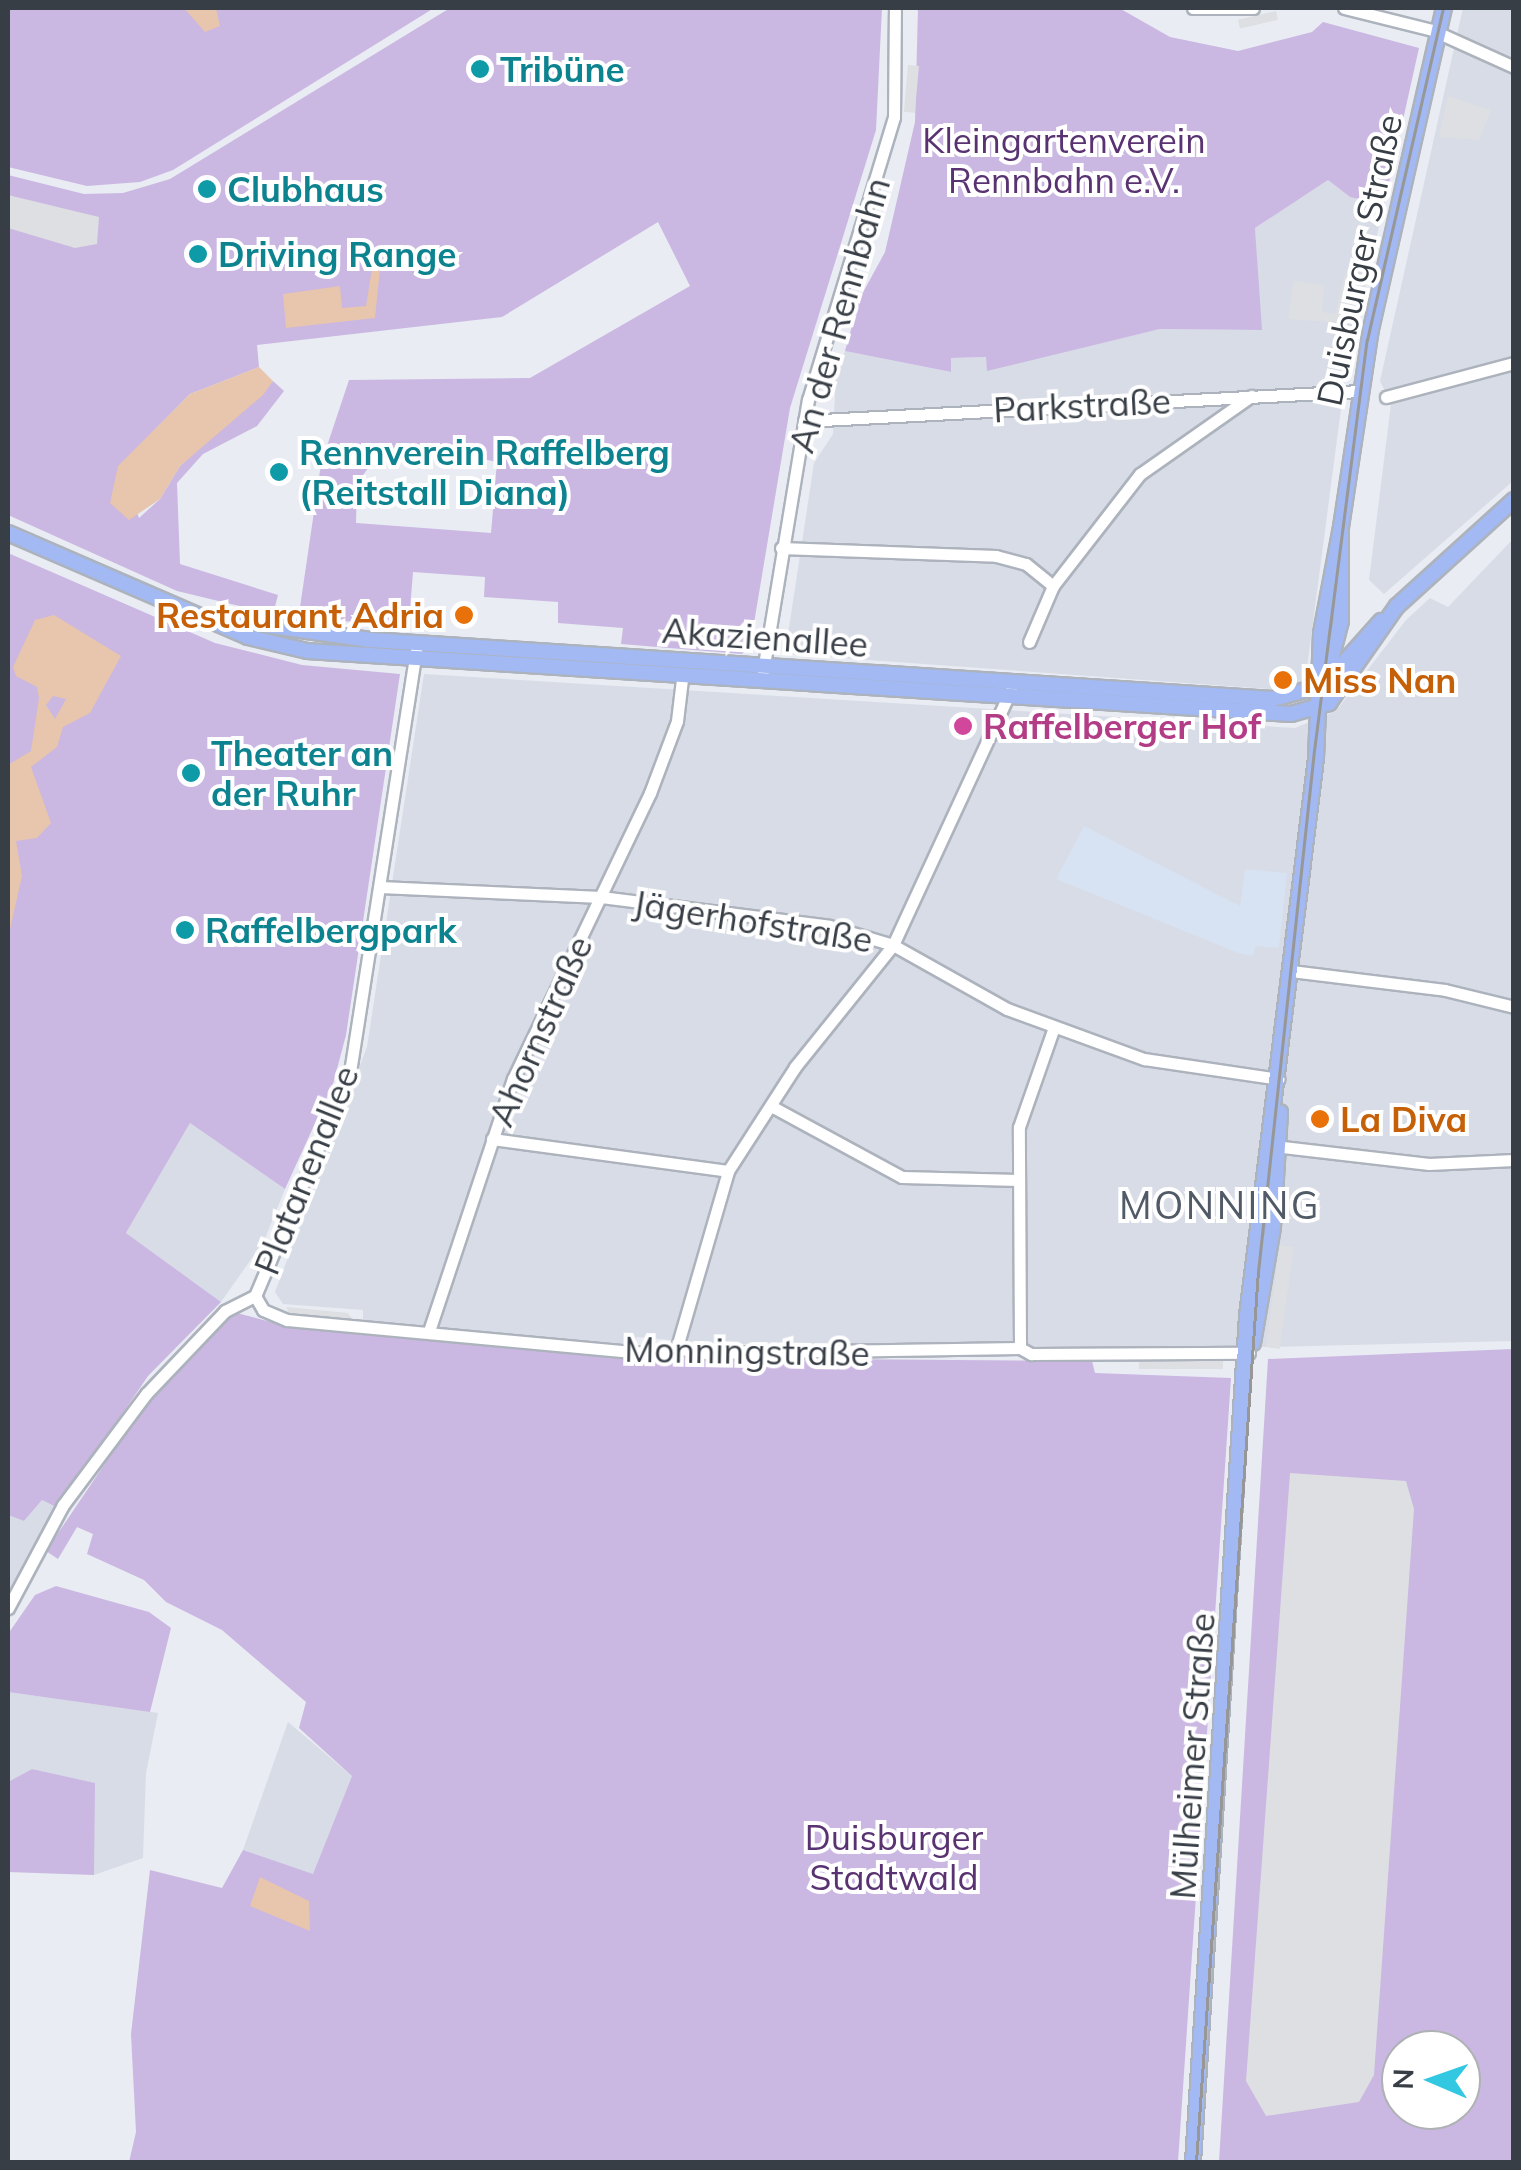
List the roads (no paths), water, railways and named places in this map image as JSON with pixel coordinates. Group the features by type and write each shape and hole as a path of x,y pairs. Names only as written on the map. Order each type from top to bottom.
{"main road":[{"name":"Duisburger Straße","path":"1324,686 1321,634 1360,391 1444,8"},
{"path":"1324,686 1374,626 1390,615 1460,543 1514,500"},
{"name":"Duisburger Straße","path":"1249,1353 1260,1322 1273,1146 1321,709 1341,620 1341,527"},
{"name":"Akazienallee","path":"8,533 201,618 283,646 415,661 682,680 763,675"},
{"path":"1321,709 1346,686 1390,615"},
{"name":"Akazienallee","path":"201,618 416,643 763,675 1011,690 1274,699 1324,686"},
{"path":"1341,620 1374,626"},
{"name":"Akazienallee","path":"1011,690 1228,712 1321,709"},
{"name":"Mülheimer Straße","path":"1193,2162 1249,1353"}],"street":[{"name":"An der Rennbahn","path":"763,675 804,420 894,117 895,8"},
{"path":"1193,8 1252,8"},
{"path":"1344,8 1438,33 1514,67"},
{"path":"1386,397 1514,363"},
{"name":"Parkstraße","path":"804,420 1360,391"},
{"path":"1029,642 1053,586 1150,465 1251,396"},
{"path":"782,548 996,556 1026,564 1053,586"},
{"name":"Platanenallee","path":"8,1608 63,1505 164,1371 224,1311 255,1296 350,1072 416,643"},
{"name":"Ahornstraße","path":"429,1331 492,1139 537,1022 650,793 677,721 682,680"},
{"path":"677,1347 728,1171 771,1106 893,945 1011,690"},
{"name":"Jägerhofstraße","path":"380,887 602,897 829,926 893,945 1054,1027 1144,1059 1224,1074 1280,1079"},
{"path":"1291,971 1439,989 1514,1007"},
{"path":"1020,1348 1020,1117 1054,1027"},
{"path":"771,1106 902,1177 1019,1180"},
{"path":"492,1139 728,1171"},
{"path":"1273,1146 1429,1164 1514,1160"},
{"name":"Monningstraße","path":"255,1296 276,1318 666,1355 677,1347 698,1354 1020,1348 1031,1354 1249,1353"}],"tram line":[{"path":"1196,2162 1258,1272 1314,751 1367,340 1443,8"}],"place":[{"name":"Tribüne","path":"480,69"},
{"name":"Clubhaus","path":"207,189"},
{"name":"Driving Range","path":"198,254"},
{"name":"Rennverein Raffelberg (Reitstall Diana)","path":"279,472"},
{"name":"Restaurant Adria","path":"464,615"},
{"name":"Miss Nan","path":"1283,680"},
{"name":"Raffelberger Hof","path":"963,726"},
{"name":"Theater an der Ruhr","path":"191,773"},
{"name":"Raffelbergpark","path":"185,930"},
{"name":"La Diva","path":"1320,1119"}],"district":[{"name":"MONNING","path":"1220,1206"}],"park label":[{"name":"Kleingartenverein Rennbahn e.V.","path":"1064,160"},
{"name":"Duisburger Stadtwald","path":"894,1857"}]}
